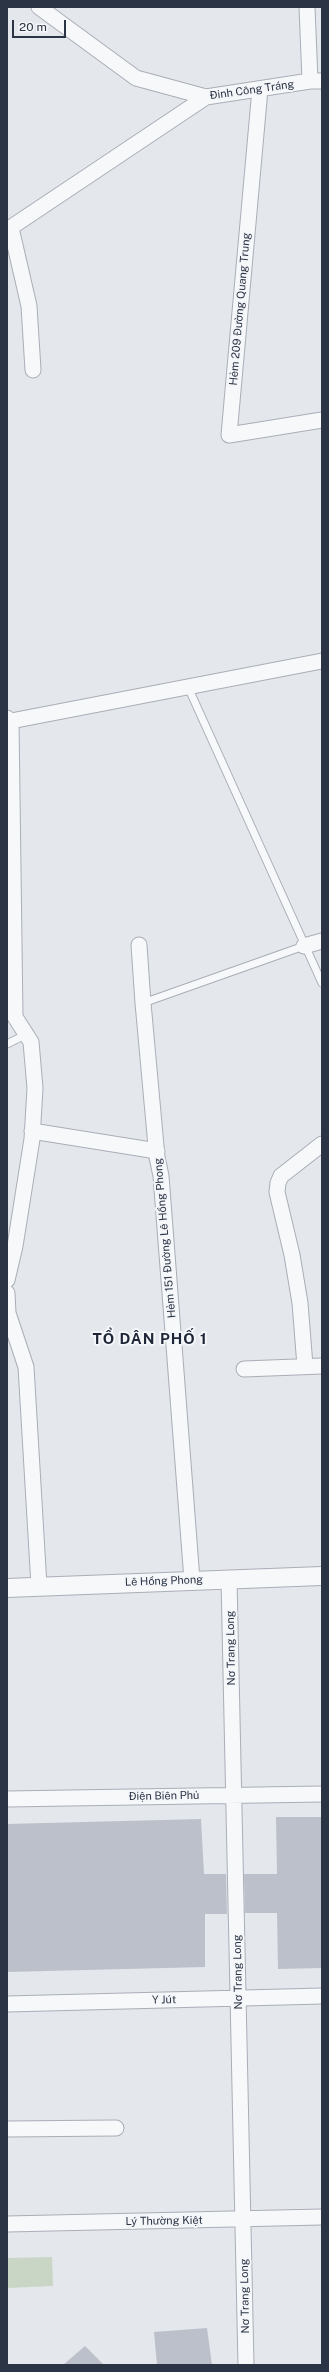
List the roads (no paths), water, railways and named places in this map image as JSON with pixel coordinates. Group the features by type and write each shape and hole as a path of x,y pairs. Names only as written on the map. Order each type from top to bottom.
{"street":[{"name":"Đinh Công Tráng","path":"39,7 136,78 206,97 316,81"},
{"path":"307,7 316,81"},
{"name":"Hẻm 209 Đường Quang Trung","path":"260,89 229,435 322,420"},
{"path":"33,370 29,306 9,229 206,97"},
{"path":"7,1280 15,1246 32,1131 35,1088 30,1042 27,1034 21,1029 15,1017 9,720 322,661"},
{"path":"304,946 322,941"},
{"name":"Hẻm 151 Đường Lê Hồng Phong","path":"139,945 142,1003 156,1151 161,1176 192,1580"},
{"path":"32,1131 156,1151"},
{"path":"305,1366 300,1303 292,1254 277,1192 278,1183 281,1176 322,1144"},
{"path":"7,1293 12,1340 26,1367 39,1586"},
{"path":"244,1369 322,1366"},
{"name":"Lê Hồng Phong","path":"7,1588 322,1576"},
{"name":"Nơ Trang Long","path":"229,1579 246,2365"},
{"name":"Điện Biên Phủ","path":"7,1799 234,1794 322,1794"},
{"name":"Y Jút","path":"7,2004 322,1996"},
{"path":"7,2128 116,2128"},
{"name":"Lý Thường Kiệt","path":"7,2224 322,2217"}],"lane":[{"path":"188,687 322,983"},
{"path":"142,1003 304,946"},
{"path":"7,1044 27,1034"}],"district":[{"name":"TỔ DÂN PHỐ 1","path":"150,1339"}]}
